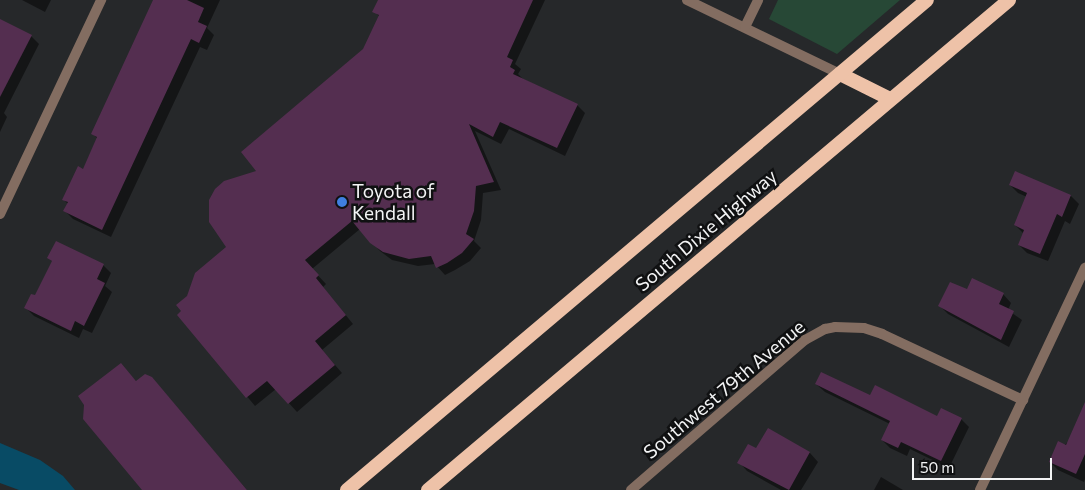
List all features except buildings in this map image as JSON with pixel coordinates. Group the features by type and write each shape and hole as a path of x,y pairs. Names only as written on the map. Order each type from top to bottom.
{"highway":[{"name":"South Dixie Highway","path":"347,490 927,0"},
{"name":"South Dixie Highway","path":"428,490 1009,0"},
{"path":"840,74 890,99"}],"street":[{"path":"0,214 101,0"},
{"path":"687,0 840,74"},
{"path":"745,27 758,0"},
{"path":"980,490 1085,268"},
{"name":"Southwest 79th Avenue","path":"631,490 805,340 825,329 844,325 864,328 882,334 1023,400"}],"green space":[{"path":"778,0 900,0 837,54 769,19"}],"water":[{"path":"0,443 40,460 63,476 75,490 19,490 0,483"}],"place":[{"name":"Toyota of Kendall","path":"342,202"}]}
